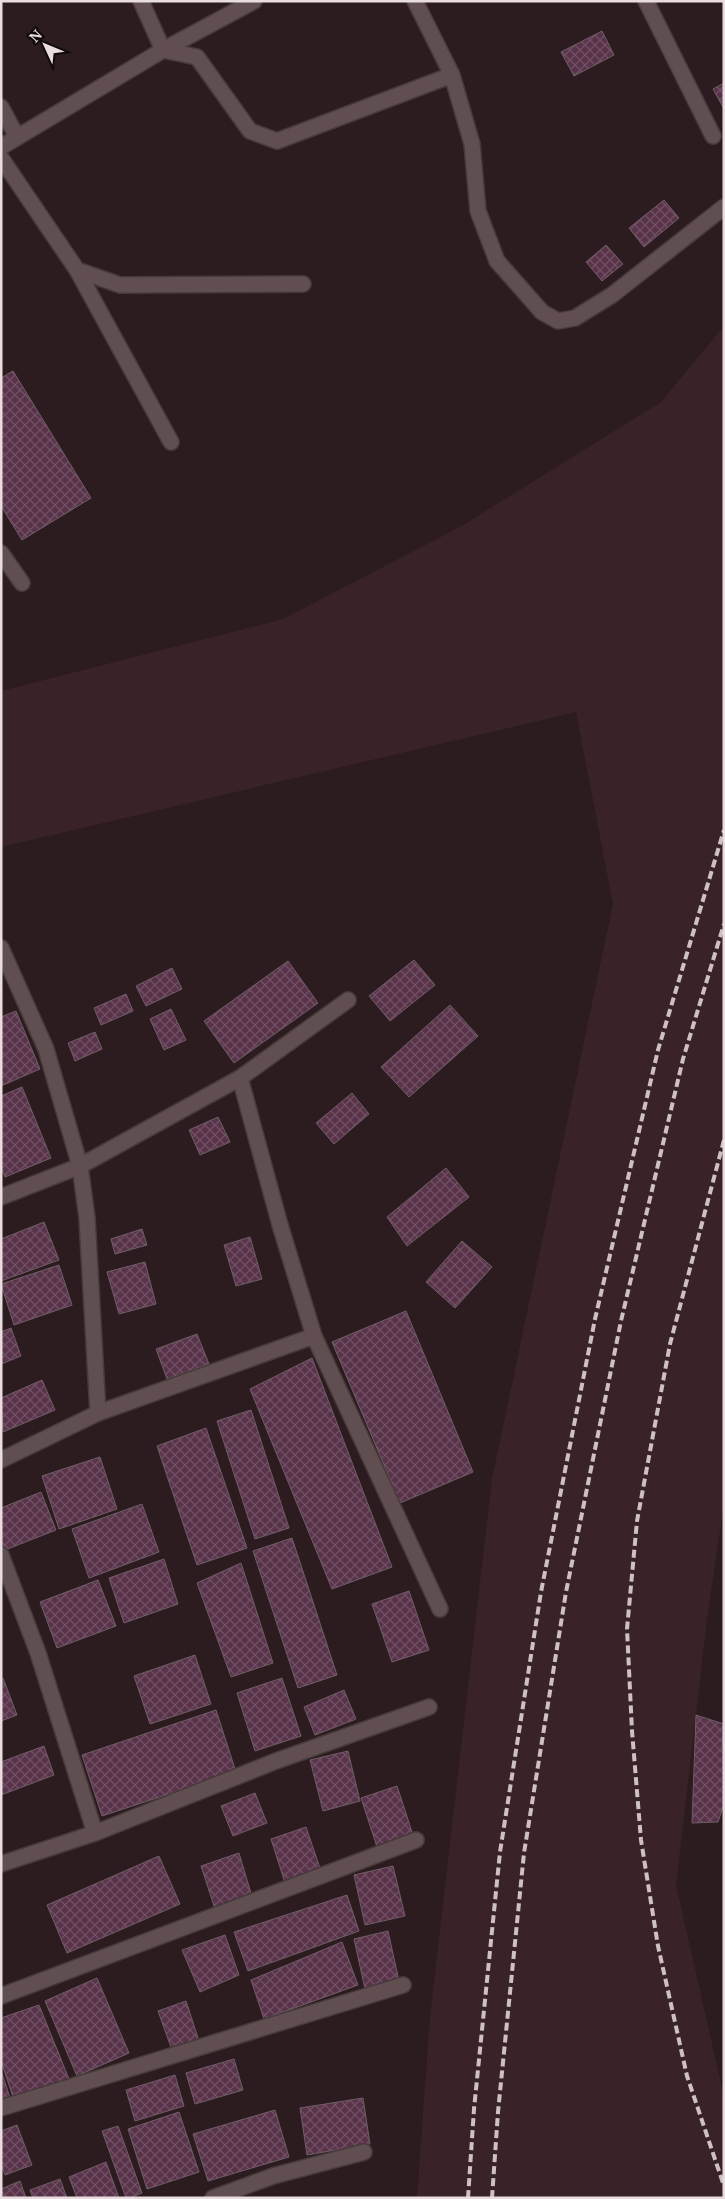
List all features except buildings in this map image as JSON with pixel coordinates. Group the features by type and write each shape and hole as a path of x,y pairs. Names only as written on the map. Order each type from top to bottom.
{"street":[{"path":"141,1 163,50"},
{"path":"1,147 163,50 254,1"},
{"path":"415,1 452,75 472,144 478,211 497,262 542,312 558,321 575,318 612,295 724,207"},
{"path":"646,1 713,136"},
{"path":"163,50 197,57 250,131 277,141 452,75"},
{"path":"1,107 17,137"},
{"path":"1,158 77,270 171,442"},
{"path":"77,270 120,285 303,284"},
{"path":"1,553 22,583"},
{"path":"1,948 46,1049 80,1166 87,1218 98,1413"},
{"path":"1,1197 80,1166 240,1078 348,1000"},
{"path":"240,1078 280,1225 314,1336 440,1609"},
{"path":"1,1460 98,1413 314,1336"},
{"path":"1,1555 38,1653 95,1833"},
{"path":"1,1864 95,1833 276,1761 429,1707"},
{"path":"1,1996 416,1840"},
{"path":"1,2108 403,1985"},
{"path":"213,2198 273,2176 364,2152"}],"shaded area":[{"path":"724,326 724,1503 707,1619 676,1885 724,2097 724,2198 417,2198 430,2017 492,1479 613,904 576,712 1,847 1,691 283,619 460,527 661,402"}],"railway":[{"path":"468,2198 474,2109 500,1852 541,1592 595,1319 658,1050 724,830"},
{"path":"492,2198 498,2112 524,1853 566,1592 621,1321 683,1059 724,924"},
{"path":"724,1140 670,1344 637,1521 627,1629 632,1731 641,1840 658,1946 687,2076 724,2186"}]}
